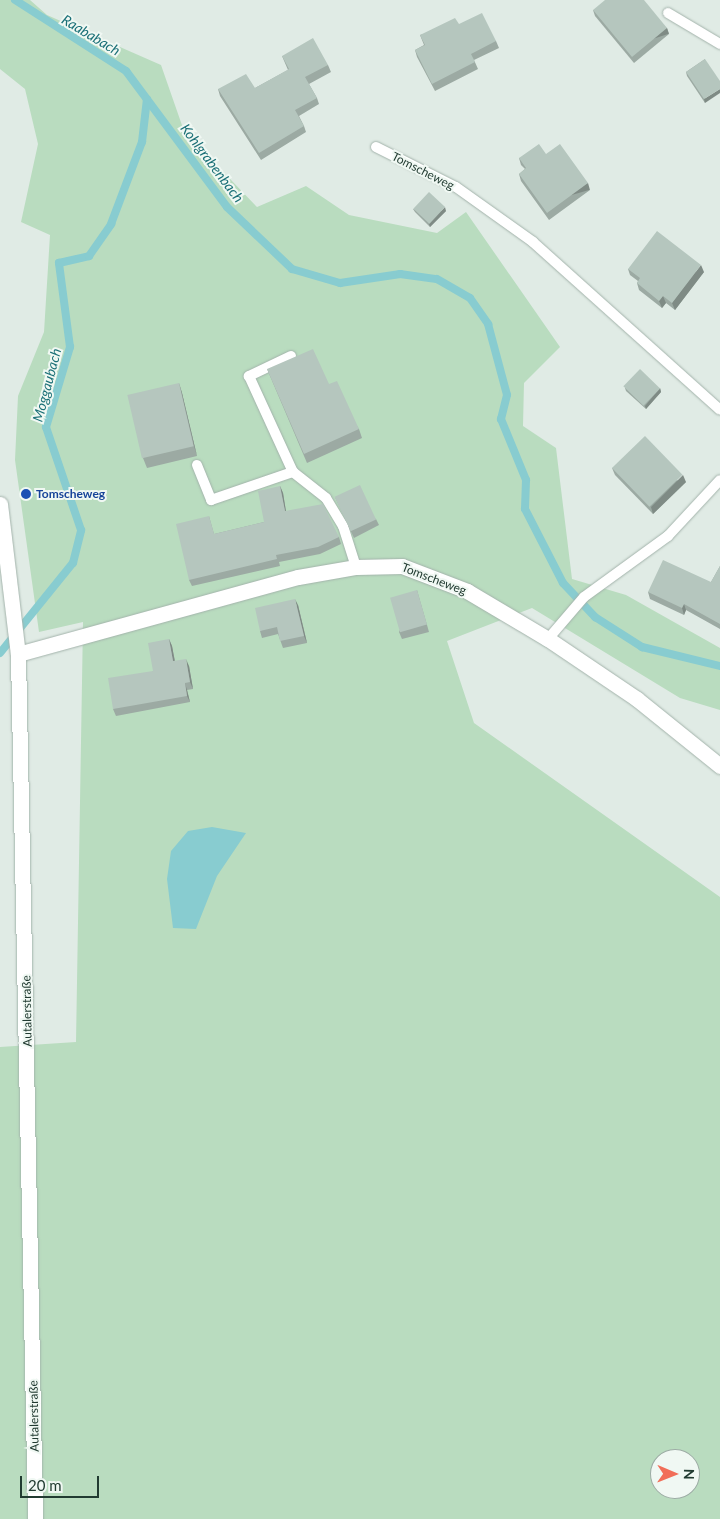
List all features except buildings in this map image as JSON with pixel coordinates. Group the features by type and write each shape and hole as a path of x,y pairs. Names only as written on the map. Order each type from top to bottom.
{"main road":[{"name":"Autalerstraße","path":"0,504 18,654 35,1519"},
{"name":"Tomscheweg","path":"18,654 298,577 356,566 402,566 425,573 467,591 548,639 637,699 720,766"}],"lane":[{"path":"668,13 720,44"},
{"name":"Tomscheweg","path":"376,147 456,187 533,242 720,410"},
{"path":"291,356 249,376 293,472 326,498 343,526 356,566"},
{"path":"197,465 211,500 293,472"},
{"path":"548,639 565,615 584,597 668,536 720,480"}],"green space":[{"path":"0,0 30,0 47,15 161,65 184,131 257,207 306,186 349,215 437,233 466,212 560,347 524,383 523,426 556,448 572,579 626,595 720,648 720,710 680,698 532,608 447,641 474,723 720,897 720,1519 0,1519 0,1047 76,1042 83,622 39,632 15,460 18,396 44,332 50,235 21,222 38,144 25,89 0,69"}],"water":[{"path":"212,827 246,833 217,876 196,929 173,928 167,879 171,851 188,831"}],"waterway":[{"name":"Kohlgrabenbach","path":"15,0 126,71 227,207 292,269 340,283 400,274 437,279 470,298 488,324 507,395 501,419 526,480 525,509 563,583 595,617 642,647 720,666"},
{"name":"Moggaubach","path":"0,653 73,563 81,530 46,427 70,347 59,263 89,256 111,224 142,142 147,99"}],"place":[{"name":"Tomscheweg","path":"26,494"}],"water label":[{"name":"Raababach","path":"91,35"}]}
